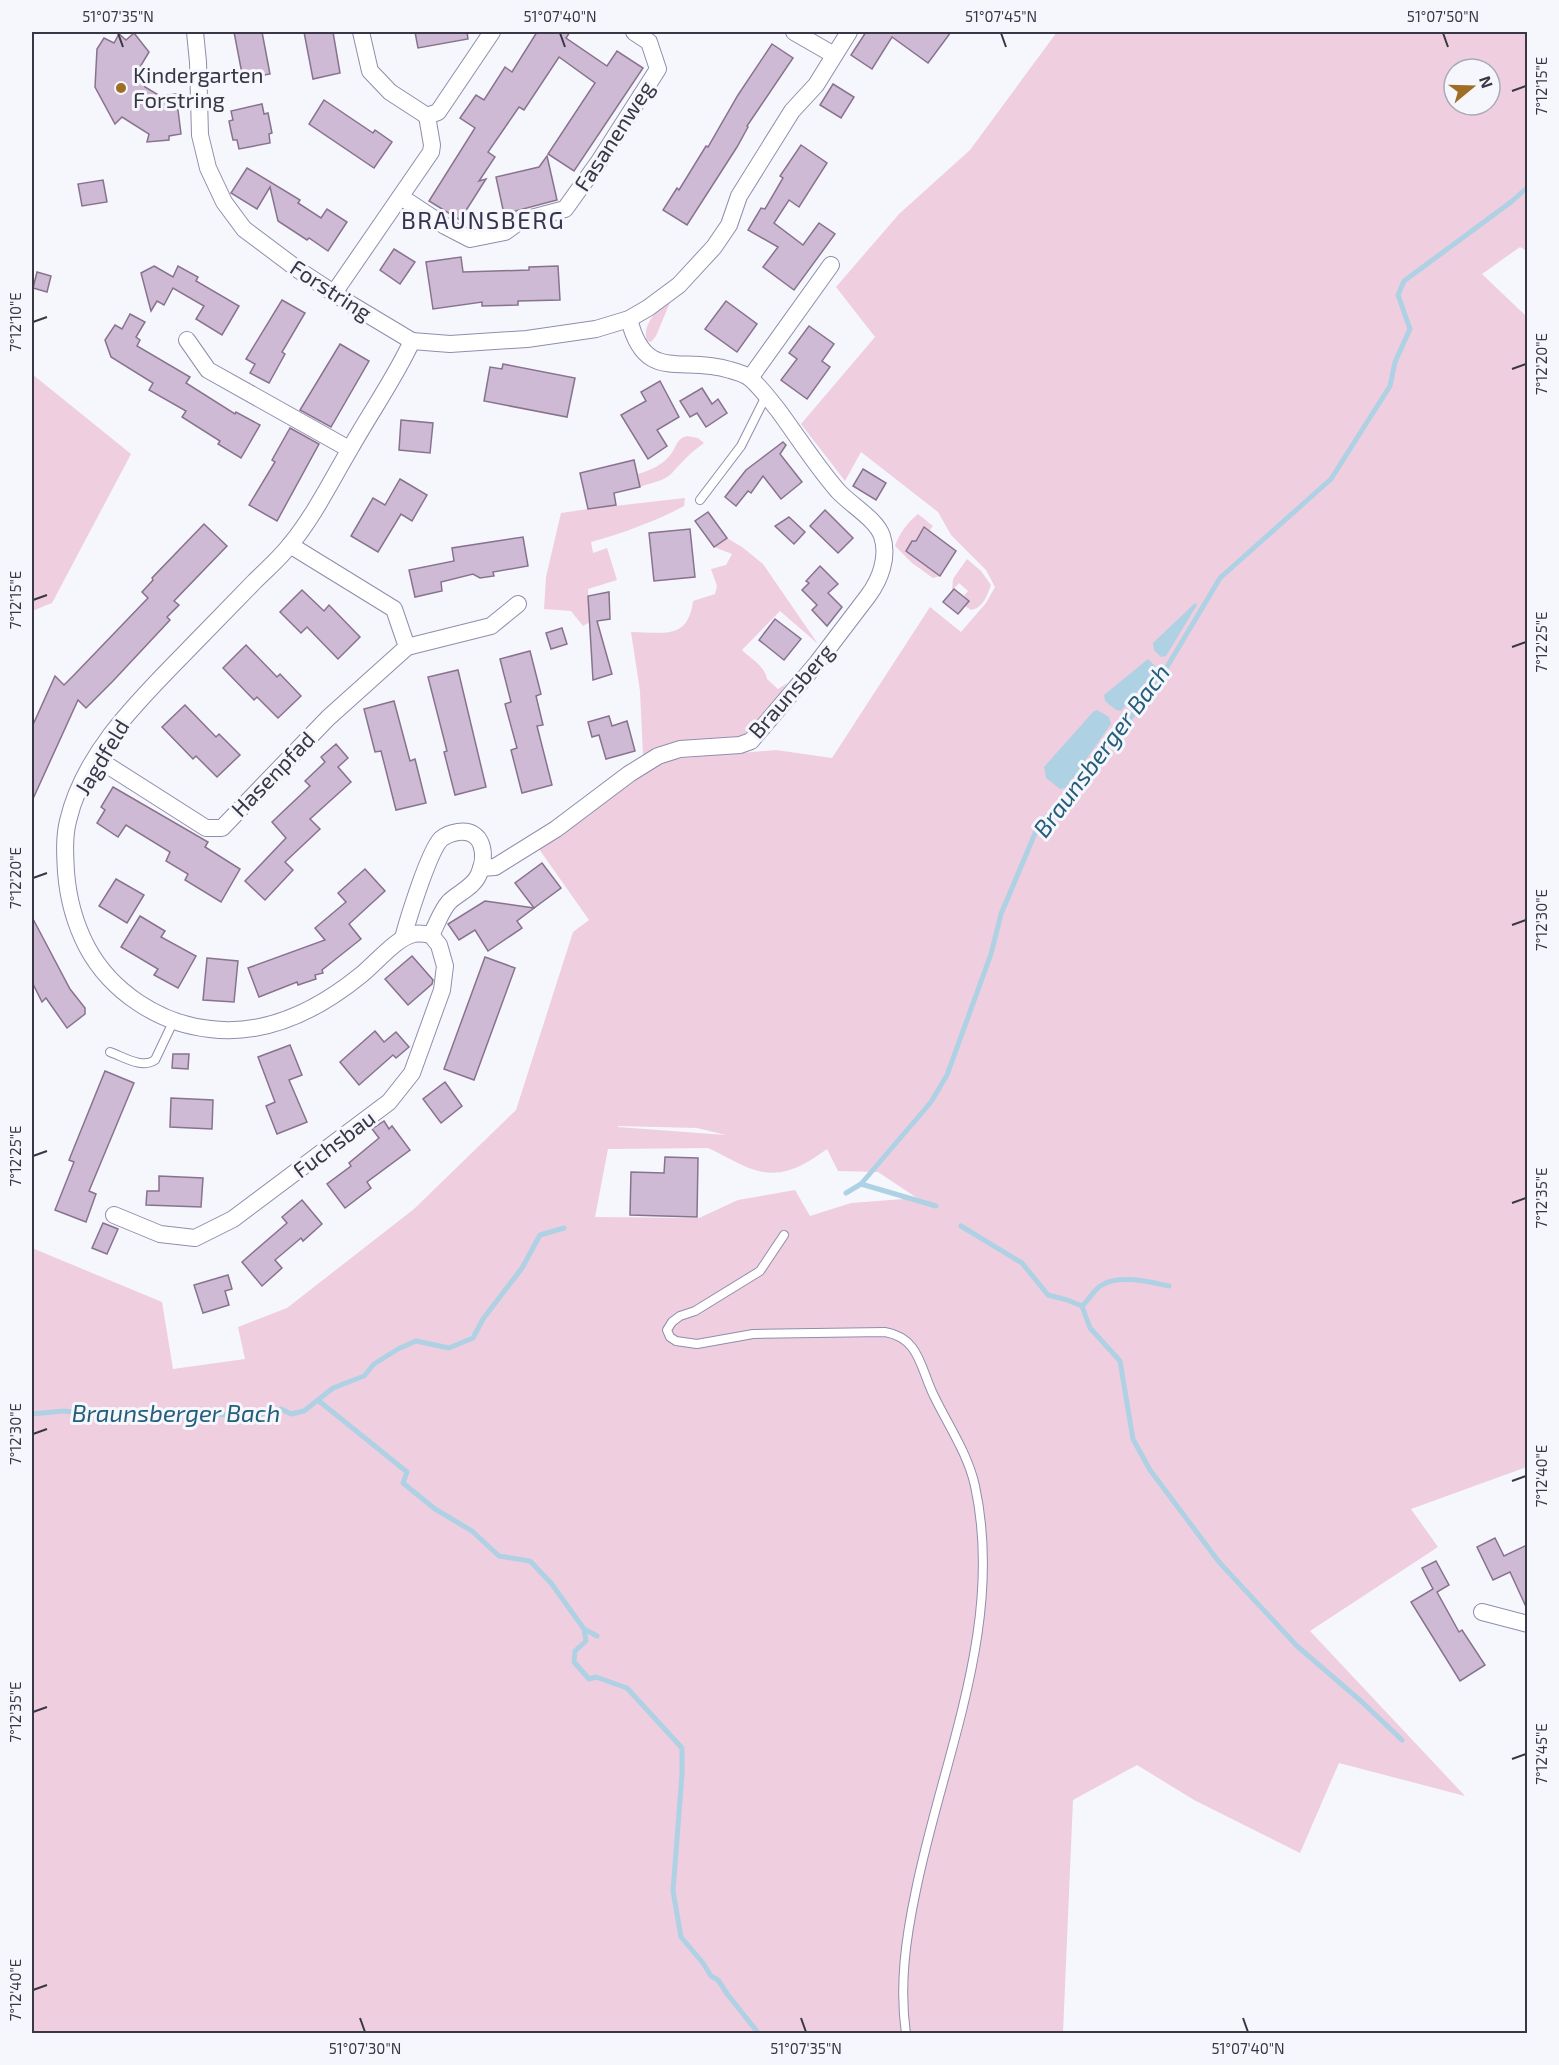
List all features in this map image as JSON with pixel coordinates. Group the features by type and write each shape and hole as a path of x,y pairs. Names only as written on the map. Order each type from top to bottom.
{"street":[{"name":"Forstring","path":"195,32 200,135 208,168 224,202 244,229 333,293 412,341 450,344 526,339 596,329 629,319 679,285 714,247 729,225 739,196 792,111 816,84 849,32"},
{"path":"333,293 401,197 431,152 432,145 427,116 390,92 370,71 361,32"},
{"path":"427,116 438,111 492,32"},
{"name":"Fasanenweg","path":"401,197 445,226 471,239 505,232 520,221 565,210 658,69 649,42 634,32"},
{"path":"794,32 834,55"},
{"path":"750,378 831,265"},
{"name":"Braunsberg","path":"481,868 495,867 556,829 629,774 658,756 680,749 740,745 751,741 817,663 875,586 883,566 885,548 880,530 838,491 766,395 750,378 741,373 711,365 659,363 650,358 637,344 629,319"},
{"path":"187,340 208,370 350,449"},
{"name":"Jagdfeld","path":"403,938 360,976 315,1006 277,1023 243,1030 207,1029 174,1020 147,1009 126,994 106,975 92,956 81,935 71,908 65,851 68,822 79,788 111,734 150,689 290,545 326,492 412,341"},
{"path":"290,545 394,609 407,647"},
{"name":"Hasenpfad","path":"96,758 206,828 222,828 328,718 407,647 491,626 518,604"},
{"path":"463,831 476,836 483,849 481,868 473,883 443,910 431,934 416,933 403,938 409,915 431,858 442,837 463,831"},
{"name":"Fuchsbau","path":"114,1215 160,1234 195,1238 233,1220 389,1102 412,1073 442,990 445,966 439,945 431,934"},
{"path":"1482,1612 1527,1624"}],"lane":[{"path":"700,500 741,446 766,395"},
{"path":"110,1052 144,1065 150,1064 155,1060 174,1020"},
{"path":"784,1235 760,1271 695,1311 680,1316 667,1330 670,1337 676,1341 697,1344 753,1334 885,1332 897,1334 912,1346 930,1389 970,1469 979,1509 983,1557 974,1656 965,1701 922,1857 911,1915 903,1972 906,2034"}],"shaded area":[{"path":"1057,32 1527,32 1527,251 1520,247 1482,274 1528,318 1527,1467 1411,1509 1438,1547 1310,1631 1465,1796 1339,1763 1300,1853 1194,1800 1137,1765 1073,1800 1063,2033 32,2033 32,1248 162,1302 173,1369 245,1359 238,1327 287,1308 414,1209 516,1110 573,932 589,920 539,849 649,771 671,759 776,750 832,758 930,607 961,632 986,603 995,587 986,570 951,535 938,512 861,452 845,481 801,424 875,337 836,287 899,214 970,150","holes":["618,1127 697,1128 726,1135","708,1148 749,1168 775,1173 802,1165 827,1149 838,1171 878,1172 917,1198 851,1203 810,1216 795,1190 738,1200 699,1218 595,1217 608,1149"]},
{"path":"671,300 656,336 651,342 647,341 646,329 649,323 661,307"},
{"path":"32,374 131,454 52,603 32,611"},
{"path":"687,436 698,438 704,443 669,476 640,487 638,474 664,461 679,441"},
{"path":"685,498 684,506 661,517 591,542 593,553 607,548 617,580 588,589 590,622 583,626 571,611 544,609 546,577 561,513"},
{"path":"918,514 933,526 929,531 924,527 916,541 912,541 908,548 909,553 940,576 933,578 912,563 895,546 904,529"},
{"path":"727,538 763,564 818,644 780,611 742,650 761,666 767,679 778,689 787,683 761,722 739,738 643,756 640,691 631,632 663,633 680,628 686,623 693,601 715,594 717,586 711,569 726,565 732,554 714,547"},
{"path":"967,559 981,571 991,585 982,604 971,610 965,606 969,601 964,596 968,591 959,583 952,591 953,579"}],"water":[{"path":"1195,603 1197,605 1166,656 1161,657 1154,650 1153,643"},
{"path":"1148,659 1156,670 1121,711 1116,710 1105,701 1104,695"},
{"path":"1097,710 1109,717 1111,724 1066,788 1060,789 1046,778 1044,767"}],"building":[{"path":"234,32 262,32 270,74 243,79"},
{"path":"304,32 333,32 340,73 313,79"},
{"path":"415,32 467,32 468,39 418,48"},
{"path":"537,32 570,32 566,38 607,66 617,51 643,68 574,171 548,154 595,83 559,57 524,110 519,107 488,152 495,157 479,181 486,179 460,220 429,201 475,128 460,118 476,95 484,100 505,67 512,72"},
{"path":"866,32 951,32 928,63 892,37 872,69 851,55"},
{"name":"Kindergarten Forstring","path":"134,33 149,52 140,67 140,76 145,87 160,96 176,94 181,134 169,136 169,140 147,142 149,134 122,117 115,124 95,87 97,49 104,38 114,43 119,34 126,40"},
{"path":"772,44 793,58 747,126 737,147 687,225 663,210 677,188 679,190 706,146 708,147 738,95"},
{"path":"833,84 854,97 841,118 820,105"},
{"path":"324,100 373,133 375,130 392,142 374,168 309,124"},
{"path":"262,104 264,114 268,113 272,133 269,134 270,143 239,149 237,140 233,140 231,131 229,121 233,120 231,111"},
{"path":"801,145 827,163 799,207 789,200 774,223 803,245 819,223 835,234 794,290 763,267 778,247 748,230 761,208 765,209 783,178 780,176"},
{"path":"547,156 557,200 504,214 496,177 539,167"},
{"path":"247,168 300,200 298,203 321,218 327,209 347,222 328,251 278,221 270,187 257,209 231,193"},
{"path":"103,180 107,202 82,206 78,184"},
{"path":"394,249 415,262 400,284 380,270"},
{"path":"461,257 463,272 529,270 529,267 558,266 560,300 518,301 518,305 482,306 482,302 433,309 426,262"},
{"path":"154,266 173,277 178,266 198,277 196,281 239,306 222,335 196,319 204,306 173,288 164,305 157,301 151,311 141,273"},
{"path":"37,272 51,276 47,292 33,288"},
{"path":"282,300 305,313 282,352 285,354 269,383 250,373 255,364 246,359"},
{"path":"726,301 757,324 737,352 705,329"},
{"path":"130,314 145,322 136,337 140,340 137,346 190,377 186,383 235,414 236,412 260,425 241,458 218,444 220,441 182,417 186,411 149,390 153,383 111,357 105,340 115,325 122,329"},
{"path":"809,326 834,344 822,361 830,367 807,399 781,380 797,359 789,353"},
{"path":"340,344 369,361 331,427 300,410"},
{"path":"503,364 575,378 567,417 484,401 490,367 502,369"},
{"path":"660,381 679,417 657,430 667,446 648,459 621,415 646,401 641,392"},
{"path":"702,388 712,404 718,399 727,413 706,427 697,413 690,417 680,401"},
{"path":"401,420 433,423 430,453 399,450"},
{"path":"290,428 319,444 277,521 249,505 275,462 272,460"},
{"path":"783,442 786,445 780,454 802,482 781,499 763,476 751,493 748,491 736,506 725,497 746,470"},
{"path":"634,460 640,487 614,493 616,505 588,509 580,473"},
{"path":"863,469 886,483 876,500 853,486"},
{"path":"400,479 427,495 412,521 401,514 378,552 351,536 373,498 385,505"},
{"path":"825,510 853,538 838,553 810,526"},
{"path":"708,512 727,538 714,547 695,521"},
{"path":"789,517 805,532 794,544 775,526"},
{"path":"204,524 227,546 174,601 179,605 167,617 170,620 113,681 86,708 78,700 32,801 32,727 55,676 64,685 74,675 148,598 142,592 153,580 152,578"},
{"path":"924,527 956,551 940,576 906,551 912,541 916,541"},
{"path":"690,529 695,577 654,581 649,533"},
{"path":"523,537 528,566 493,572 494,576 480,578 473,574 441,582 442,591 415,597 409,570 454,561 452,548"},
{"path":"820,566 838,584 828,593 842,607 827,626 812,610 817,605 802,590 809,583 806,581"},
{"path":"954,589 969,601 958,614 943,602"},
{"path":"302,590 324,611 329,605 360,637 338,659 307,627 301,633 280,612"},
{"path":"609,592 610,619 597,621 612,674 593,680 588,596"},
{"path":"775,619 801,639 784,660 759,640"},
{"path":"562,628 567,644 551,649 546,633"},
{"path":"246,645 277,677 280,674 301,696 278,718 257,697 254,700 223,668"},
{"path":"530,651 541,694 536,696 543,725 537,726 552,785 522,793 511,750 517,748 505,704 511,702 500,659"},
{"path":"458,670 486,787 455,795 444,752 447,751 428,677"},
{"path":"394,701 410,761 415,759 426,803 396,810 381,751 375,752 364,709"},
{"path":"185,705 216,737 219,734 240,755 217,777 196,756 193,759 162,727"},
{"path":"609,716 612,726 627,721 635,751 606,759 599,735 592,737 588,722"},
{"path":"336,744 348,758 338,767 351,782 310,819 320,829 285,862 293,870 265,900 245,881 286,838 272,822 310,786 305,781 325,762 321,757"},
{"path":"113,787 208,842 205,847 240,869 221,902 185,880 188,874 166,861 170,852 126,825 118,837 97,823 105,810 101,807"},
{"path":"542,863 561,888 534,908 515,883"},
{"path":"365,869 385,891 349,924 361,939 322,970 323,973 315,975 316,979 298,985 297,982 259,997 248,968 325,940 315,928 346,902 338,893"},
{"path":"116,879 144,895 127,923 99,906"},
{"path":"485,901 534,908 517,921 522,928 488,951 475,930 459,940 448,924"},
{"path":"140,916 165,931 161,937 196,956 178,988 154,975 158,969 121,947"},
{"path":"32,917 70,989 85,1008 85,1014 67,1028 46,998 42,1002 32,982"},
{"path":"412,956 433,980 432,984 408,1005 385,979"},
{"path":"485,957 515,968 474,1080 444,1069"},
{"path":"207,958 238,961 234,1002 203,1000"},
{"path":"375,1031 384,1042 396,1032 409,1047 396,1058 393,1055 359,1085 340,1062"},
{"path":"290,1045 302,1075 289,1080 307,1122 277,1134 266,1106 275,1102 258,1057"},
{"path":"173,1054 189,1054 188,1069 172,1068"},
{"path":"105,1071 134,1083 89,1191 96,1194 86,1222 55,1210 74,1162 69,1160"},
{"path":"445,1082 462,1106 441,1123 423,1099"},
{"path":"171,1098 213,1100 212,1129 170,1127"},
{"path":"384,1121 389,1129 392,1126 410,1150 367,1182 371,1188 345,1208 327,1184 351,1166 349,1163 379,1138 372,1129"},
{"path":"665,1157 698,1158 697,1217 630,1215 631,1172 664,1173"},
{"path":"159,1176 203,1178 201,1207 146,1205 147,1191 159,1191"},
{"path":"302,1200 322,1224 303,1241 301,1238 275,1260 282,1268 262,1286 242,1262 287,1223 282,1217"},
{"path":"103,1223 118,1229 107,1254 92,1248"},
{"path":"228,1275 232,1289 225,1291 229,1305 203,1313 194,1285"},
{"path":"1495,1538 1504,1556 1527,1545 1527,1609 1510,1572 1493,1580 1477,1547"},
{"path":"1436,1561 1449,1585 1437,1592 1459,1632 1462,1630 1485,1665 1460,1681 1411,1602 1433,1589 1422,1568"}],"waterway":[{"name":"Braunsberger Bach","path":"846,1193 861,1184 931,1102 947,1075 991,954 1001,914 1039,824 1068,796 1155,687 1220,578 1331,479 1390,386 1395,362 1410,329 1398,295 1404,281 1528,187"},
{"path":"861,1184 936,1206"},
{"path":"961,1226 1022,1263 1048,1295 1082,1306 1090,1328 1120,1361 1133,1439 1150,1470 1219,1562 1297,1646 1402,1740"},
{"name":"Braunsberger Bach","path":"32,1414 63,1411 85,1413 204,1412 246,1418 281,1409 291,1414 304,1411 333,1388 364,1376 374,1364 416,1341 449,1348 473,1338 483,1319 522,1268 540,1235 564,1228"},
{"path":"1082,1306 1096,1289 1117,1280 1135,1280 1169,1286"},
{"path":"319,1401 407,1472 403,1483 435,1509 472,1531 499,1556 530,1561 551,1583 584,1629 586,1641 575,1651 574,1662 589,1679 596,1677 627,1688 682,1748 673,1891 681,1937 711,1976 718,1980 759,2034"},
{"path":"584,1629 597,1636"}],"place":[{"name":"Kindergarten Forstring","path":"121,88"}],"district":[{"name":"BRAUNSBERG","path":"483,221"}]}
